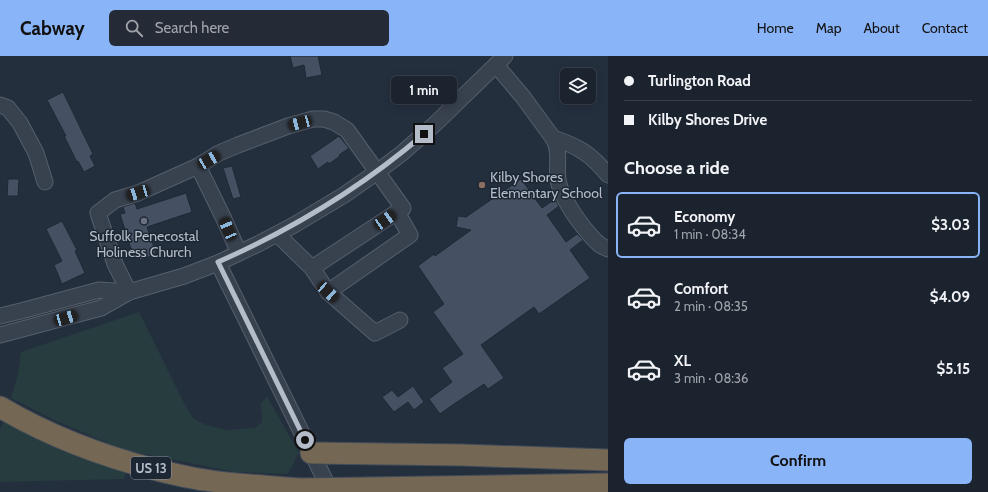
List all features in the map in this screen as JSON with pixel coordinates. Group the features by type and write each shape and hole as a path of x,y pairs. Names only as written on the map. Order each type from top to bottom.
{"highway":[{"name":"US 13","path":"6,411 43,430 86,448 142,466 204,480 299,489 608,484"},
{"path":"311,453 462,455 608,460"},
{"path":"247,492 299,489"}],"street":[{"path":"0,335 101,308 129,292 184,276 239,253 294,225 344,195 400,154 435,124 501,61 522,97 556,143 558,153 558,180 570,208 586,230 601,245 608,249"},
{"path":"0,105 8,108 20,123 36,153 45,182"},
{"path":"129,292 115,264 98,213 115,200 138,193 198,166 238,145 288,126 313,119 324,119 334,122 347,130 403,208 312,268"},
{"path":"553,138 568,143 589,155 600,165 608,176"},
{"path":"198,166 239,253"},
{"path":"328,292 410,235 397,212"},
{"path":"277,234 312,268 328,292 375,333 400,320"},
{"path":"218,262 331,492"},
{"path":"0,316 99,290 129,292"}],"green space":[{"path":"139,312 185,405 194,419 206,425 227,430 255,428 262,422 260,404 267,397 299,453 288,474 235,472 125,450 56,421 11,398 18,374 21,352"},
{"path":"5,421 127,470 124,479 0,482 0,429"}],"building":[{"path":"290,56 318,56 322,75 306,78 304,65 293,68"},
{"path":"63,92 93,154 90,156 95,166 84,172 78,161 77,162 64,136 66,136 47,100"},
{"path":"339,136 349,148 329,164 328,162 318,169 310,156"},
{"path":"232,166 241,197 233,199 223,168"},
{"path":"8,179 19,179 18,196 7,196"},
{"path":"521,179 542,208 555,199 559,206 547,215 566,242 577,234 583,240 570,250 590,278 539,314 534,307 481,345 504,378 488,389 484,384 440,414 429,399 452,382 442,368 463,354 433,312 444,304 418,266 434,254 435,256 471,230 456,227 458,216 466,217"},
{"name":"Suffolk Penecostal Holiness Church","path":"186,193 192,212 147,227 156,253 140,260 139,257 134,259 120,214 125,213 123,207 135,203 137,209"},
{"path":"62,221 77,250 75,251 85,273 62,284 54,265 62,261 46,229"},
{"path":"413,386 424,402 414,410 408,402 394,412 382,397 392,390 398,397"}],"place":[{"name":"Kilby Shores Elementary School","path":"482,185"},
{"name":"Suffolk Penecostal Holiness Church","path":"144,221"}],"route":[{"path":"305,440 218,262 258,244 294,225 344,195 389,163 424,134"}]}
